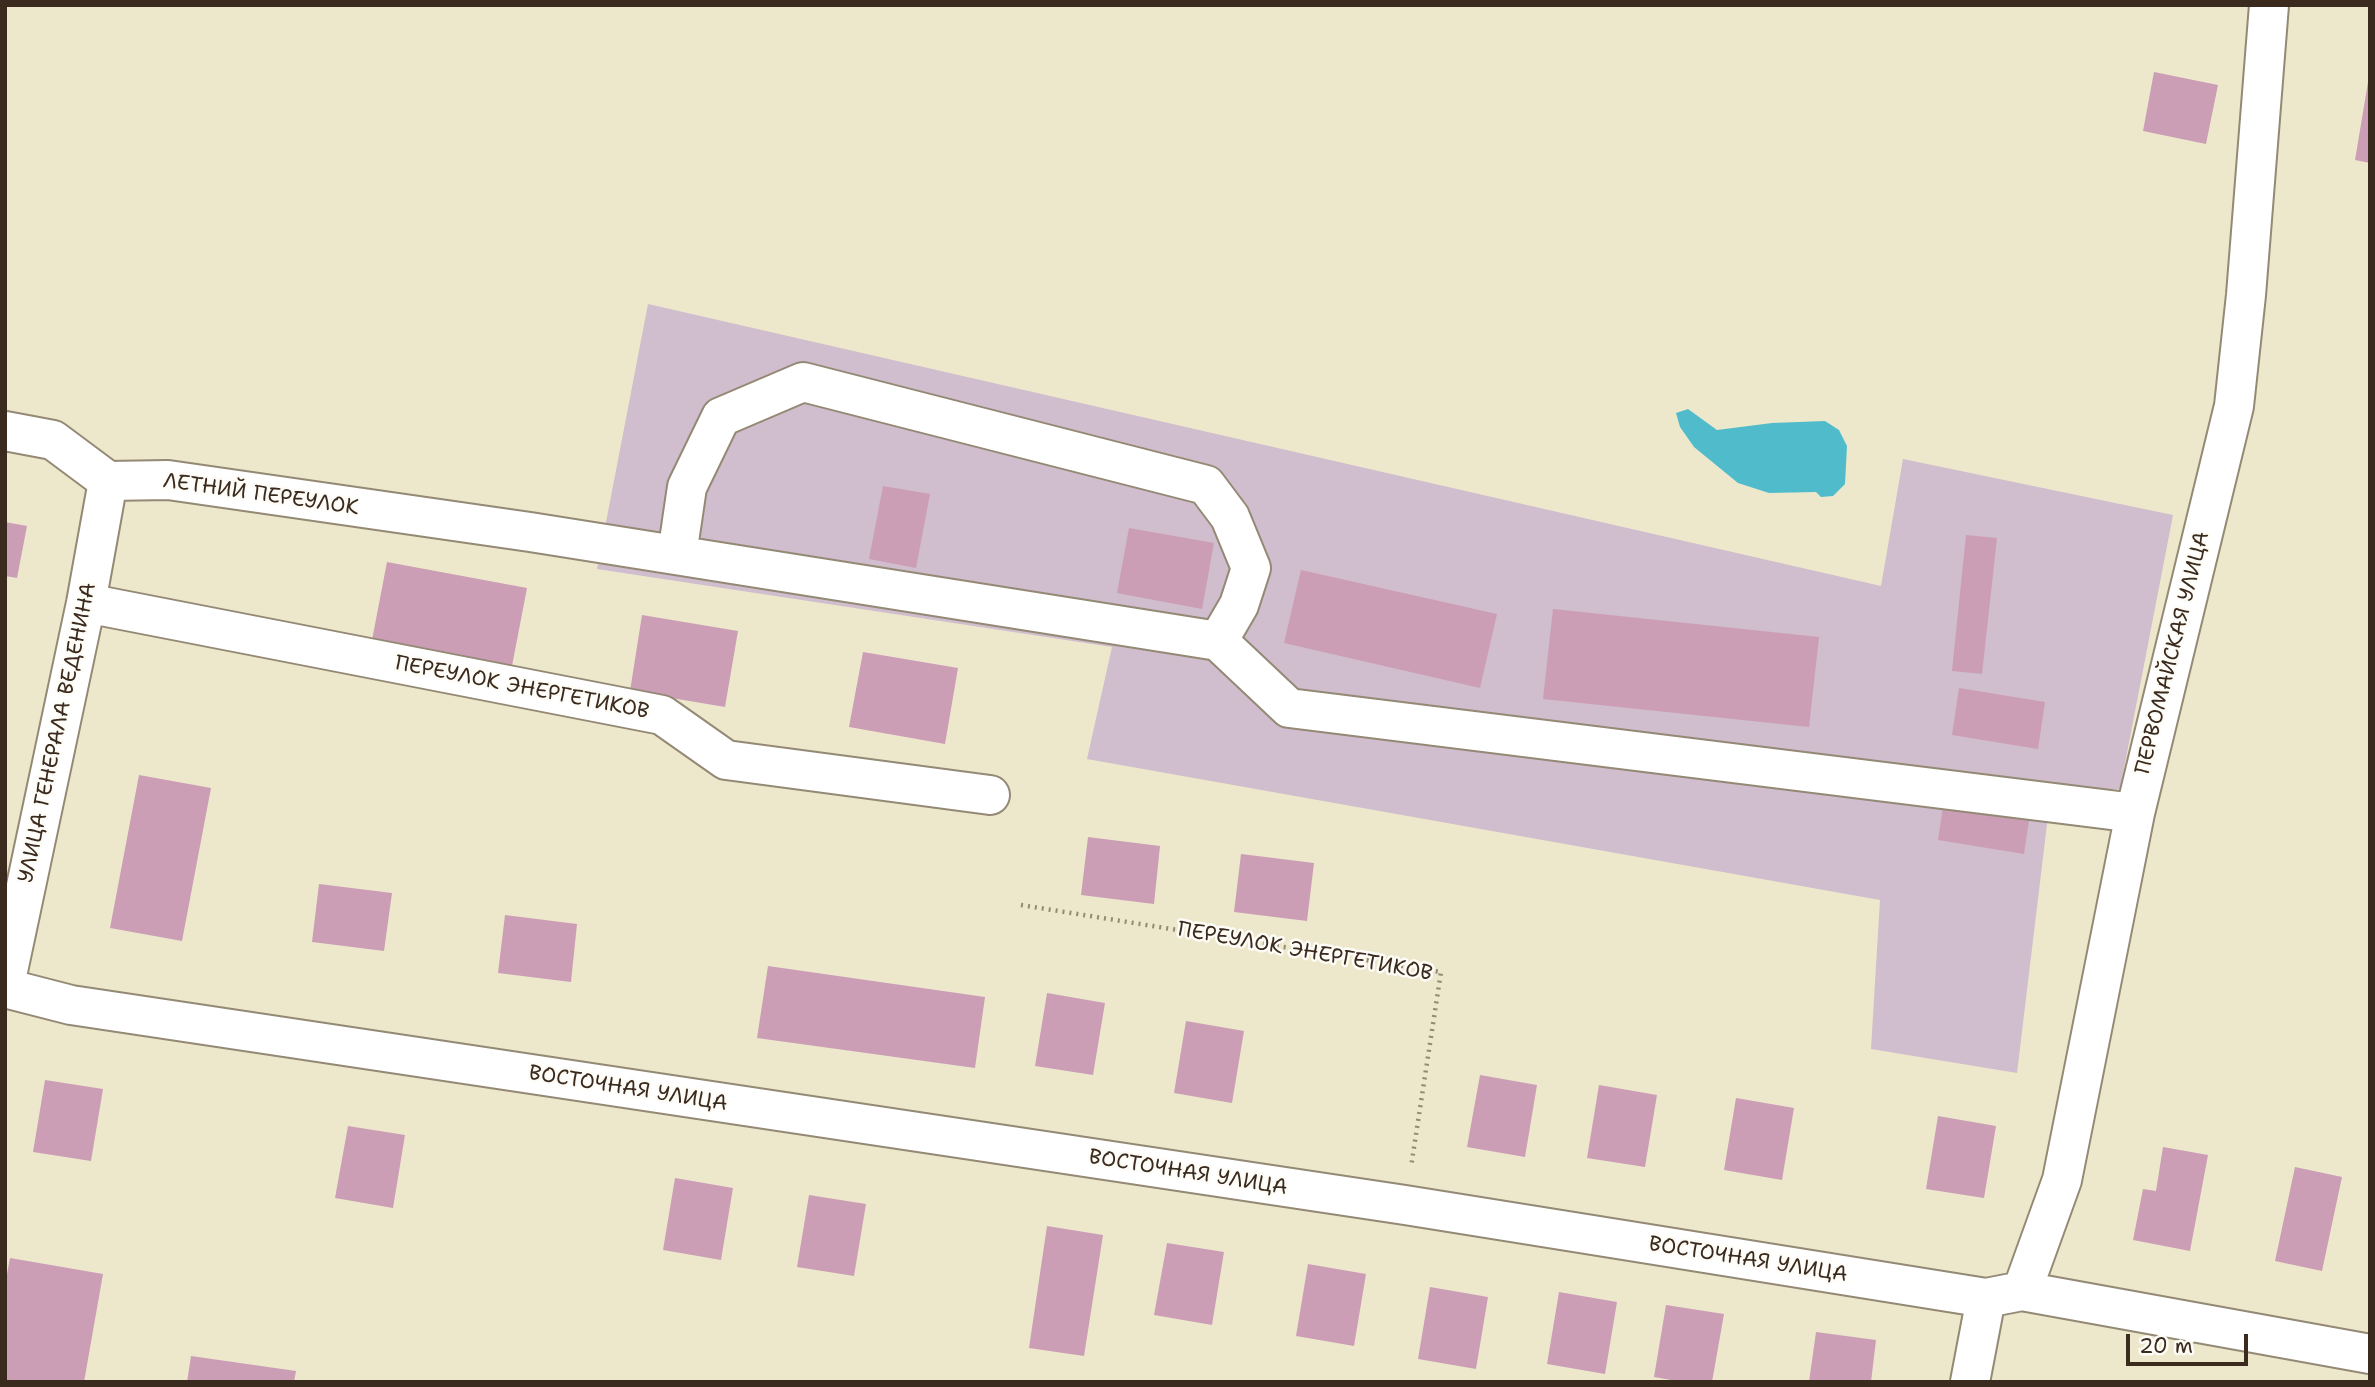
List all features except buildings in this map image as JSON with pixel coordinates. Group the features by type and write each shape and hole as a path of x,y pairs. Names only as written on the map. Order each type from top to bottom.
{"street":[{"name":"ПЕРВОМАЙСКАЯ УЛИЦА","path":"1970,1382 2004,1295 2062,1180 2134,813 2234,406 2246,295 2269,5"},
{"path":"677,555 687,487 721,417 803,382 1206,485 1230,517 1251,568 1238,605 1218,640 1289,708 2134,813"},
{"path":"5,431 52,440 108,481"},
{"name":"ЛЕТНИЙ ПЕРЕУЛОК","path":"108,481 168,480 530,532 1218,640"},
{"name":"УЛИЦА ГЕНЕРАЛА ВЕДЕНИНА","path":"5,987 86,603 108,481"},
{"name":"ПЕРЕУЛОК ЭНЕРГЕТИКОВ","path":"86,603 662,715 726,760 990,795"},
{"name":"ВОСТОЧНАЯ УЛИЦА","path":"5,987 71,1005 2004,1295 2370,1353"}],"path":[{"name":"ПЕРЕУЛОК ЭНЕРГЕТИКОВ","path":"1021,905 1441,972 1405,1205"}],"shaded area":[{"path":"648,304 1881,586 1903,459 2173,515 2120,789 2051,791 2017,1073 1871,1049 1880,900 1087,759 1112,647 597,569"}],"water":[{"path":"1688,409 1717,430 1772,423 1825,421 1839,430 1847,446 1845,484 1833,496 1821,497 1816,492 1769,493 1738,483 1694,447 1680,427 1676,413"}]}
